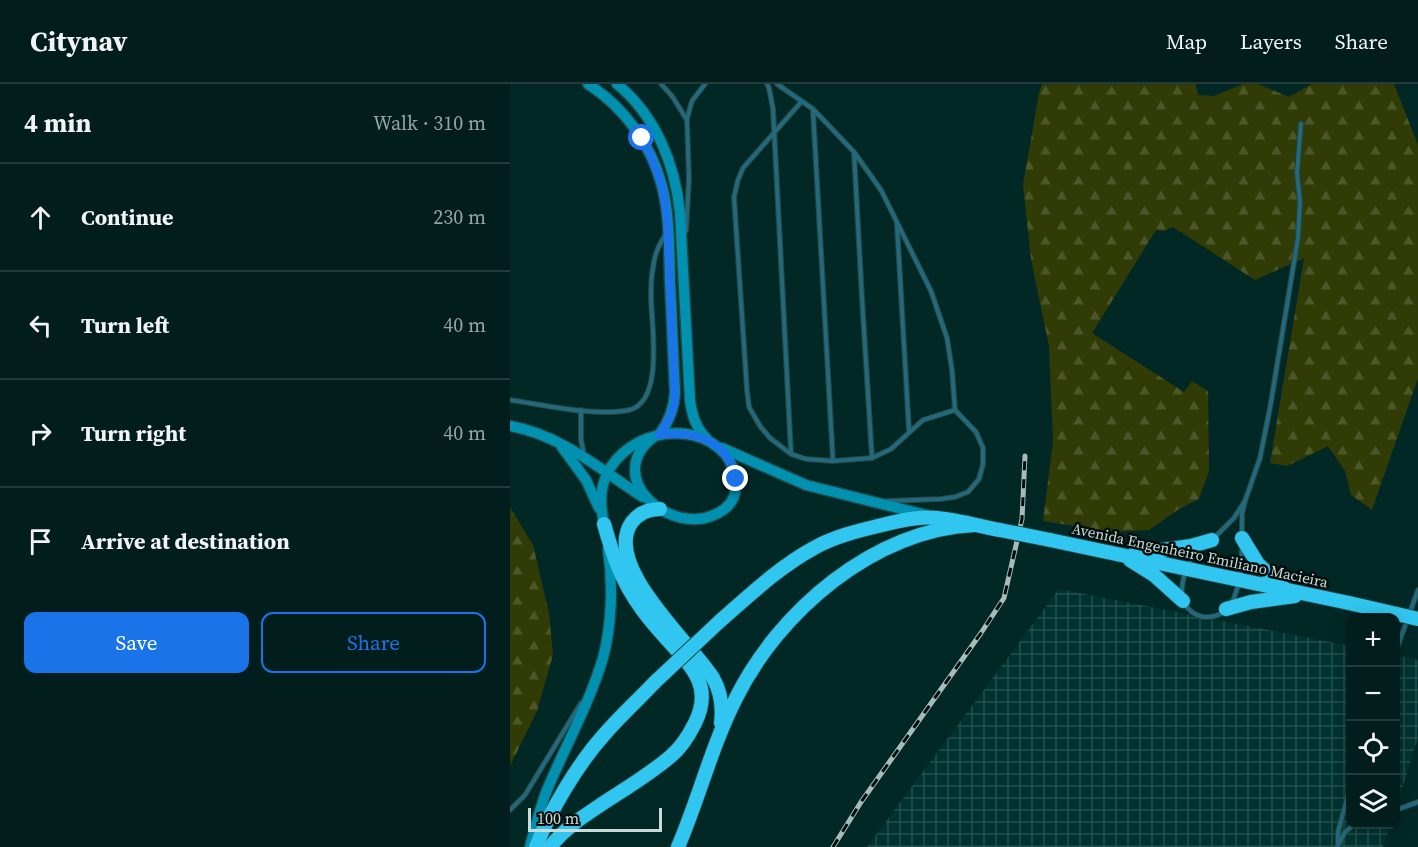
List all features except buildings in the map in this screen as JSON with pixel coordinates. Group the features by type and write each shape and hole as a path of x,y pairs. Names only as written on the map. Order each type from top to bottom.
{"highway":[{"path":"660,509 651,509 643,513 632,523 627,534 626,550 639,583 649,598 713,678 721,702 720,734"},
{"name":"Avenida Engenheiro Emiliano Macieira","path":"536,847 556,805 588,755 655,682 781,568 816,547 860,531 903,520 938,518 1123,555 1418,619"},
{"path":"550,847 576,822 676,752 691,731 701,708 702,692 697,676 692,667 651,621 632,594 614,561 604,524"},
{"name":"Avenida Engenheiro Emiliano Macieira","path":"678,847 720,734 736,698 752,669 788,623 851,568 882,551 908,538 940,529 975,525"},
{"path":"1242,538 1258,564 1285,590"},
{"path":"1123,555 1191,546 1212,540"},
{"path":"1123,555 1154,575 1183,601"},
{"path":"1227,609 1251,602 1305,594"}],"street":[{"path":"588,84 606,96 642,138 662,186 668,231 675,402 670,417 657,436 641,449 635,464 636,479 648,500"},
{"path":"510,426 533,431 558,442 660,509 675,516 697,519 714,515 730,503 736,489 734,473 728,458 700,432 692,413 678,194 667,154 646,116 617,84"},
{"path":"530,847 548,789 593,685 607,642 610,602 609,556 601,497 607,474 629,447 644,439 657,436 687,434 806,485 938,518"},
{"path":"558,442 586,480 604,524"}],"lane":[{"path":"661,84 672,96 687,120"},
{"path":"683,264 689,179 687,120 692,101 705,84"},
{"path":"767,84 773,109 791,454"},
{"path":"777,84 813,109 854,152 881,190 930,291 947,338 955,410 976,432 982,448 983,464 980,479 968,492 955,497 874,502"},
{"path":"802,101 743,168 734,197 749,407 770,438 791,454 806,459 833,461 872,458 891,448 922,420 955,410"},
{"path":"813,109 833,461"},
{"path":"1245,501 1229,524 1196,553 1187,569 1181,586 1183,601 1193,613 1201,617 1217,616 1227,609 1234,598 1239,580 1245,501 1260,458 1298,238 1300,202 1297,173 1301,124"},
{"path":"854,152 872,458"},
{"path":"897,222 909,431"},
{"path":"510,400 597,412 630,409 639,405 646,397 652,377 653,268 660,242 668,231"},
{"path":"581,410 581,440 585,458"},
{"path":"1400,638 1418,590"},
{"path":"510,810 525,795 593,685"},
{"path":"1400,808 1418,802"},
{"path":"1337,845 1346,803"},
{"path":"1337,845 1349,829"}],"shaded area":[{"path":"1059,589 1346,645 1346,829 1390,829 1383,847 867,847"},
{"path":"1400,656 1418,660 1418,737 1400,796"}],"green space":[{"path":"1042,84 1196,84 1198,95 1214,96 1243,84 1258,84 1289,97 1312,84 1394,84 1418,145 1418,378 1372,510 1351,495 1345,471 1328,446 1287,466 1270,463 1304,258 1255,280 1173,227 1164,231 1156,230 1092,333 1184,392 1192,381 1208,391 1209,471 1199,499 1179,509 1149,530 1112,532 1043,521 1053,441 1049,346 1031,259 1023,185"},
{"path":"510,507 533,545 549,613 553,655 537,711 510,766"}],"railway":[{"path":"833,847 861,802 1004,598 1022,519 1025,456"}],"route":[{"path":"642,138 662,186 668,231 675,402 670,417 659,435 687,434 710,441 728,458 736,479"}]}
